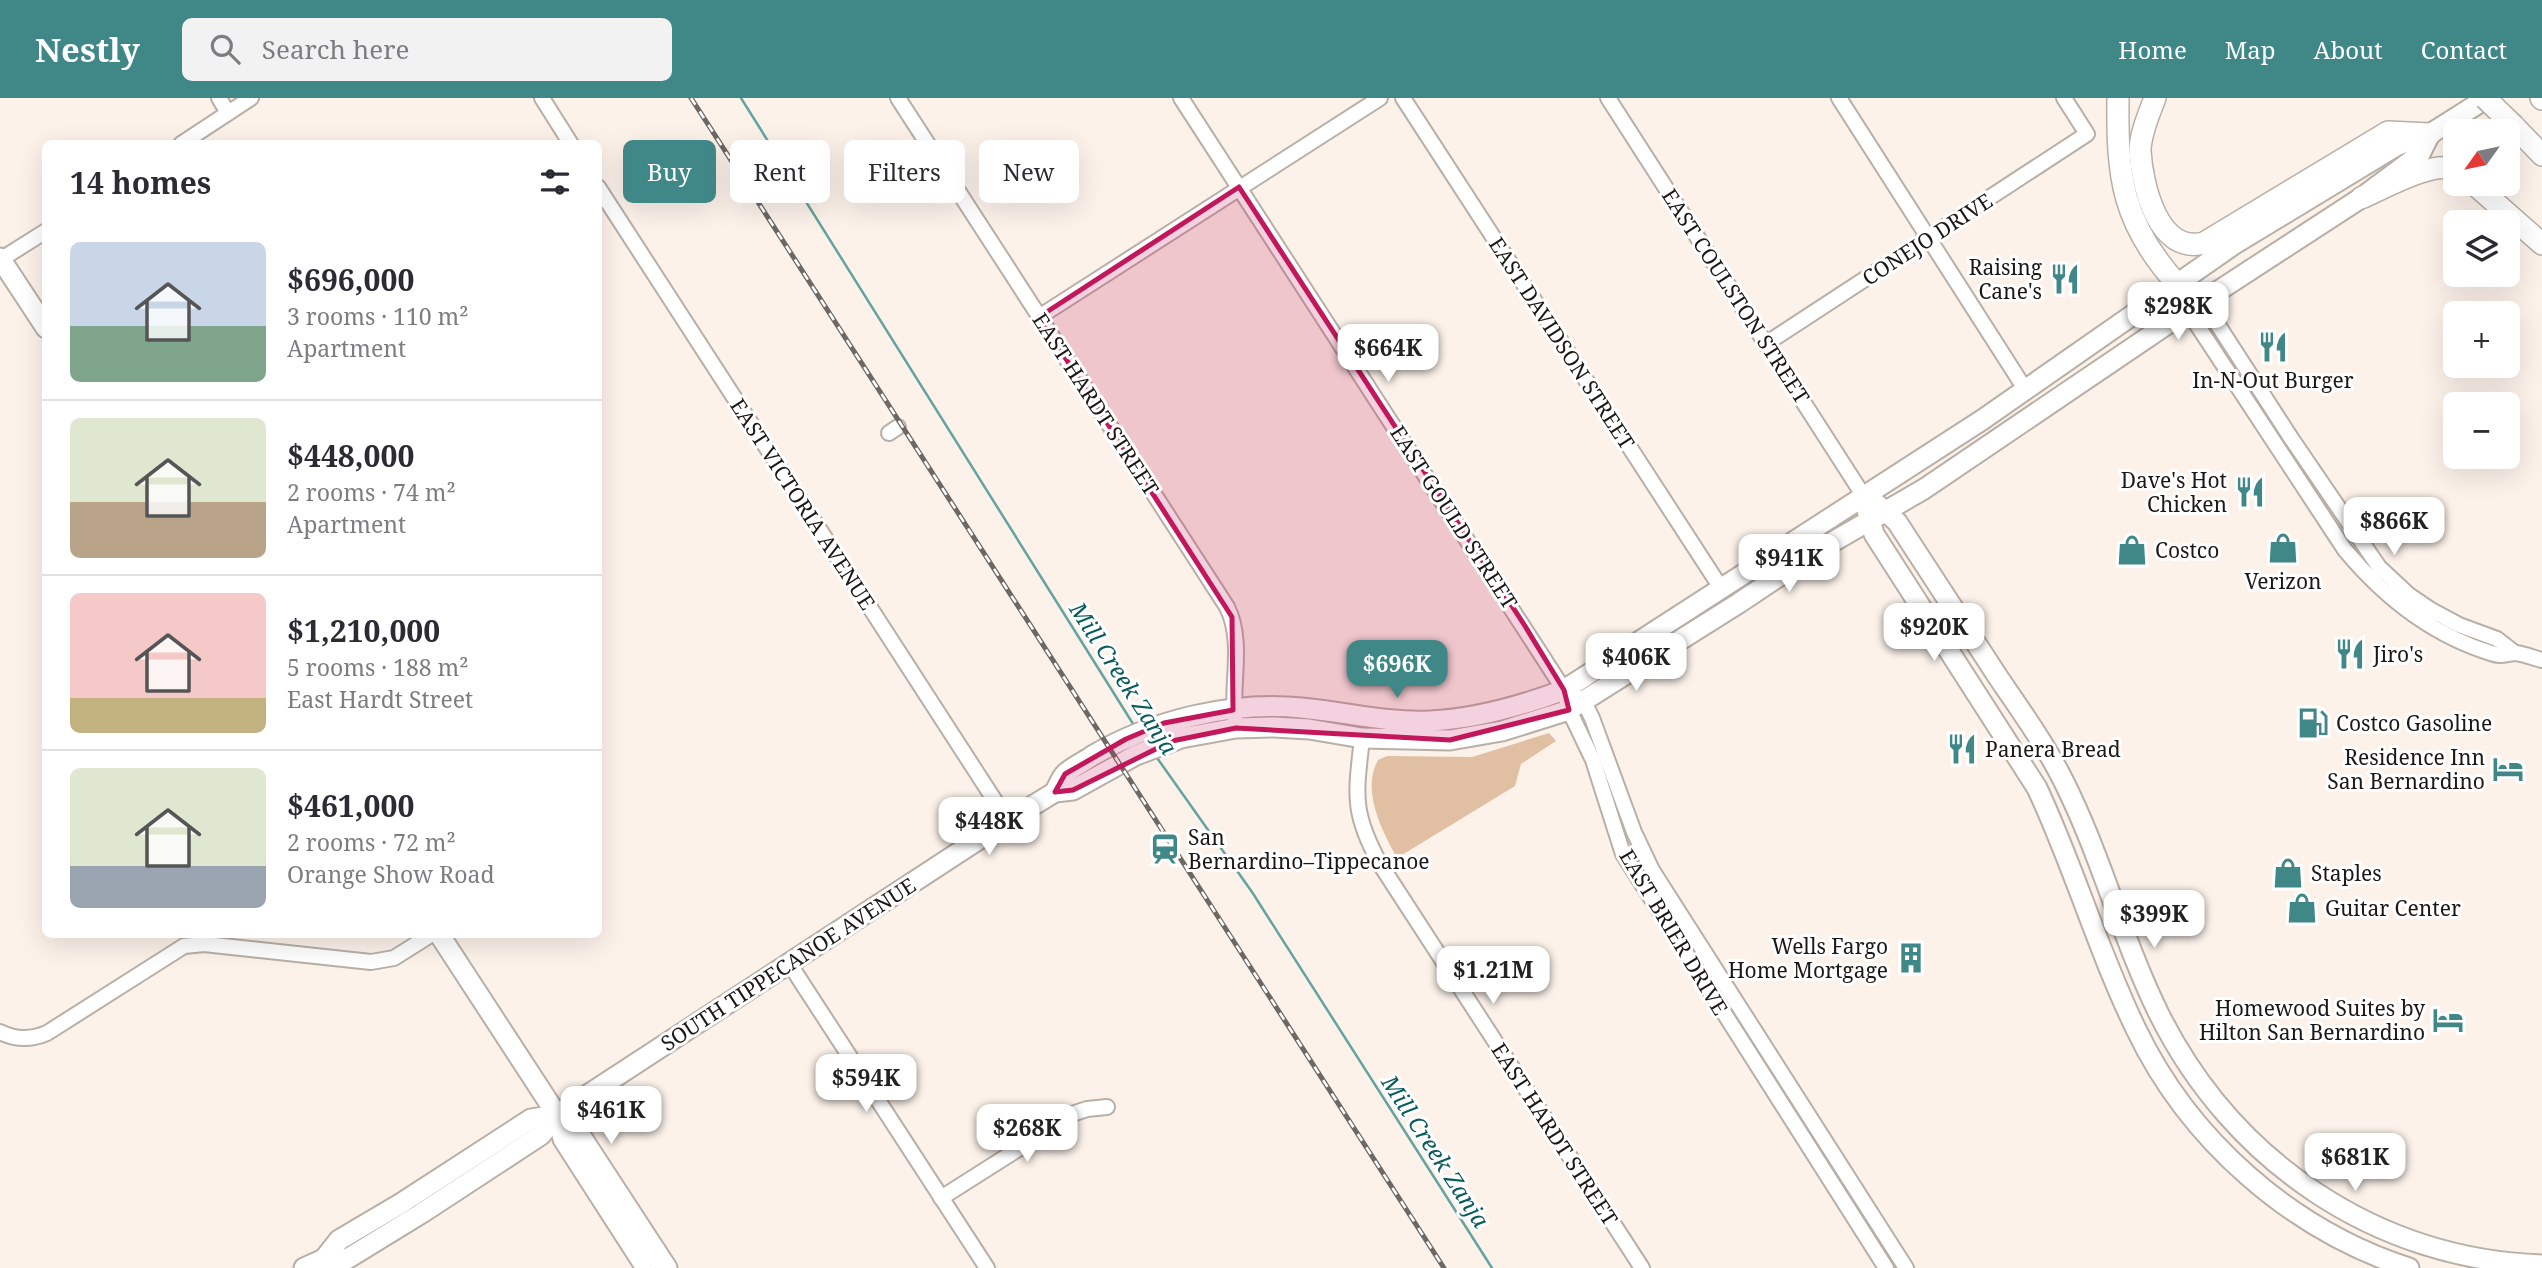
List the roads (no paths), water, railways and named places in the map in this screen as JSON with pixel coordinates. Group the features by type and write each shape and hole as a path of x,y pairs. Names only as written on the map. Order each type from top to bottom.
{"highway":[{"path":"2118,98 2118,160 2122,187 2132,217 2145,243 2177,284"},
{"path":"2155,98 2140,149 2151,204 2159,222 2169,235 2193,246 2203,243 2388,132 2430,134"},
{"path":"2486,98 2542,155"},
{"path":"2361,198 2435,167 2443,167"},
{"path":"2488,196 2542,244"}],"main road":[{"name":"SOUTH TIPPECANOE AVENUE","path":"304,1268 324,1259 339,1240 531,1119 557,1115 1008,821 1055,792 1073,790 1155,727 1235,718 1309,729 1363,728 1454,720 1504,709 1564,690 1982,420 2263,226 2398,145 2430,134 2486,98"},
{"name":"SOUTH TIPPECANOE AVENUE","path":"1363,728 1406,741 1474,737 1502,731 1576,706 1817,551 1887,511 2019,426 2361,198 2420,153 2430,134"},
{"path":"0,259 42,322"},
{"path":"2019,426 2028,401 2025,389"},
{"path":"1863,495 1887,511 1897,522 2040,740 2062,778 2159,1014 2176,1046 2214,1100 2275,1164 2339,1207 2412,1240 2509,1265 2542,1265"},
{"path":"1863,495 1874,534 2037,788 2123,1001 2151,1058 2170,1088 2211,1139 2270,1194 2328,1233 2409,1268"},
{"name":"SOUTH TIPPECANOE AVENUE","path":"1131,747 1172,741 1235,718"},
{"path":"442,938 557,1115 563,1139 646,1268"},
{"path":"557,1115 577,1130 667,1268"}],"street":[{"path":"219,98 228,113"},
{"path":"187,140 251,98"},
{"path":"541,98 568,140"},
{"name":"EAST HARDT STREET","path":"898,98 1232,617 1236,639 1235,718"},
{"name":"EAST GOULD STREET","path":"1181,98 1564,690"},
{"path":"1039,317 1380,98"},
{"name":"EAST DAVIDSON STREET","path":"1403,98 1721,588"},
{"name":"EAST COULSTON STREET","path":"1608,98 1863,495"},
{"path":"1839,98 2025,389"},
{"name":"CONEJO DRIVE","path":"1767,343 2087,134 2064,98"},
{"name":"EAST VICTORIA AVENUE","path":"602,193 1008,821"},
{"path":"0,259 42,233"},
{"path":"2177,284 2195,307 2345,550 2360,568 2402,607 2426,624 2498,656 2515,653 2542,660"},
{"name":"EAST BRIER DRIVE","path":"1564,690 1613,771 1634,832 1652,870 1906,1268"},
{"name":"EAST BRIER DRIVE","path":"1576,706 1623,854 1632,871 1886,1268"},
{"name":"EAST HARDT STREET","path":"1363,728 1356,784 1358,810 1366,838 1380,864 1642,1268"},
{"path":"0,1032 21,1039 39,1037 184,946 204,944 371,962 394,958 426,938"},
{"path":"789,963 987,1268"},
{"path":"942,1198 1075,1113 1087,1108 1107,1107"}],"waterway":[{"name":"Mill Creek Zanja","path":"741,98 1135,727"},
{"name":"Mill Creek Zanja","path":"1155,755 1252,892 1492,1268"}],"railway":[{"path":"691,98 1444,1268"}],"place":[{"name":"Raising Cane's","path":"2065,279"},
{"name":"In-N-Out Burger","path":"2273,347"},
{"name":"Dave's Hot Chicken","path":"2250,492"},
{"name":"Verizon","path":"2283,548"},
{"name":"Costco","path":"2132,550"},
{"name":"Jiro's","path":"2350,654"},
{"name":"Costco Gasoline","path":"2313,723"},
{"name":"Panera Bread","path":"1962,749"},
{"name":"Residence Inn San Bernardino","path":"2508,769"},
{"name":"San Bernardino–Tippecanoe","path":"1165,849"},
{"name":"Staples","path":"2288,873"},
{"name":"Guitar Center","path":"2302,908"},
{"name":"Wells Fargo Home Mortgage","path":"1911,958"},
{"name":"Homewood Suites by Hilton San Bernardino","path":"2448,1020"}]}
